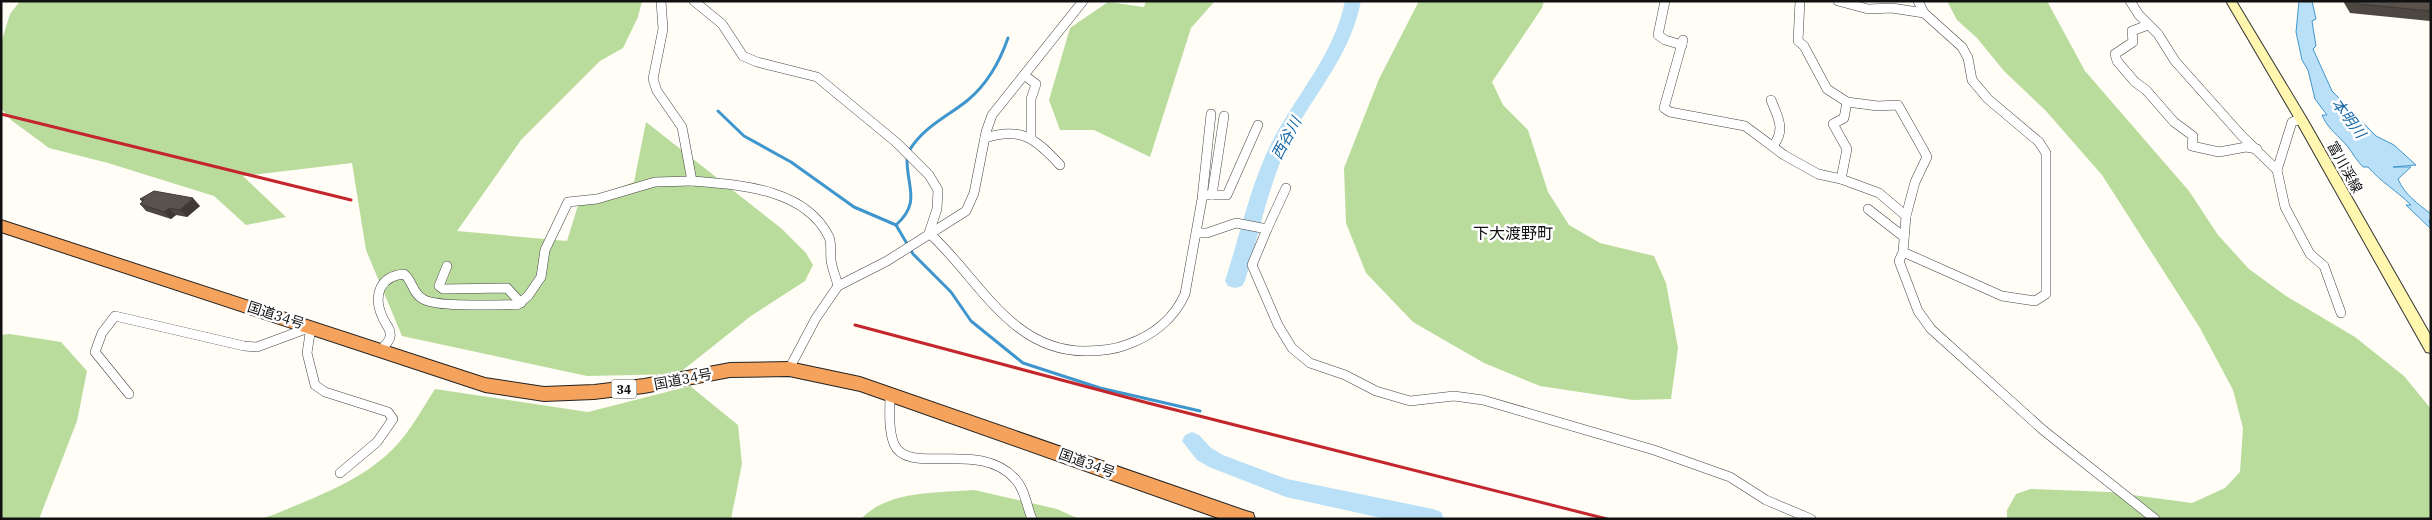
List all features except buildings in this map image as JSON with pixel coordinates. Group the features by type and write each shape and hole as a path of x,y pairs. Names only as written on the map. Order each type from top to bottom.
{"highway":[{"name":"国道34号","path":"1,226 485,385 544,394 602,391 730,370 789,369 860,384 1246,519"}],"main road":[{"name":"富川渓線","path":"2231,1 2301,119 2431,348"}],"street":[{"path":"661,1 663,29 654,79 657,91 682,128 692,181"},
{"path":"694,1 722,24 743,56 757,62 817,77 897,143 928,175 938,190 937,209 929,233"},
{"path":"789,369 816,318 838,286 887,261 966,211 974,193 985,138 992,115 1083,1"},
{"path":"1665,1 1658,35 1665,40 1683,42 1664,108 1670,112 1745,126 1784,155 1818,174 1841,179 1879,194 1906,216"},
{"path":"1800,1 1798,41 1804,46 1827,89 1847,102 1878,106 1898,105 1924,151 1926,157 1915,182 1906,216 1903,252 1899,261 1918,311 1931,329 2043,430 2156,519"},
{"path":"1838,1 1868,9 1892,8 1924,13"},
{"path":"1903,252 2002,296 2035,301 2046,294 2046,153 2039,142 1988,99 1972,80 1968,58 1962,47 1924,13 1918,1"},
{"path":"2130,1 2188,76 2277,170 2286,207 2310,254 2324,266 2341,314"},
{"path":"2148,25 2132,31 2133,42 2115,54 2126,73 2174,122 2193,136 2192,146 2219,152 2246,147 2257,149"},
{"path":"1024,75 1036,84 1031,99 1031,139"},
{"path":"1770,100 1782,129 1780,139 1773,146"},
{"path":"1841,179 1847,148 1833,124 1844,118 1847,102"},
{"path":"1208,195 1211,114"},
{"path":"929,233 942,243 1006,317 1029,337 1054,348 1082,351 1112,349 1138,341 1160,327 1179,307 1189,280 1197,233 1208,195 1224,116"},
{"path":"2277,170 2292,122 2301,119"},
{"path":"1208,195 1227,195 1258,125"},
{"path":"985,138 1008,131 1017,132 1031,139 1048,152 1060,165"},
{"path":"381,350 390,338 390,330 382,323 379,307 379,288 383,281 389,277 404,274 409,278 414,291 423,300 439,303 517,305 528,296 541,277 545,250 568,202 597,199 655,182 692,181 748,186 781,196 808,211 830,239 831,261 838,286"},
{"path":"1286,188 1265,229 1252,265 1278,325 1292,348 1310,363 1344,375 1376,391 1410,400 1454,396 1482,400 1654,450 1730,477 1766,500 1811,519"},
{"path":"1868,209 1904,236"},
{"path":"1197,233 1207,232 1236,223 1265,229"},
{"path":"447,266 439,286 443,289 507,288 512,290 521,303"},
{"path":"129,394 95,352 98,340 105,327 115,316 244,346 257,346 311,327 307,353 314,385 325,392 388,412 393,419 389,428 379,440 340,473"},
{"path":"890,394 893,438 898,450 902,454 906,457 924,460 961,456 983,458 1004,468 1017,480 1032,519"}],"green space":[{"path":"20,1 642,1 638,17 623,48 600,61 521,140 457,231 567,241 579,202 634,182 646,122 782,229 806,253 813,265 805,281 751,316 678,374 587,376 402,336 366,250 352,163 243,176 286,217 246,225 214,196 108,163 49,148 11,120 1,108 1,43 10,14"},
{"path":"1146,1 1215,1 1191,28 1150,157 1094,130 1060,130 1049,100 1070,28 1108,2 1144,7"},
{"path":"1419,1 1544,1 1542,8 1492,82 1503,105 1528,130 1548,192 1569,225 1600,243 1654,256 1666,283 1678,348 1671,399 1633,400 1540,386 1484,363 1413,322 1366,273 1346,223 1344,168 1379,79"},
{"path":"1947,1 2047,1 2085,71 2189,191 2218,235 2249,269 2286,296 2355,337 2404,376 2431,409 2431,519 2007,519 2007,510 2016,494 2031,489 2110,492 2192,503 2225,488 2240,472 2243,428 2233,390 2200,328 2102,175 2046,111 2004,71 1977,38 1957,20"},
{"path":"10,334 61,342 87,371 77,421 39,519 1,519 1,335"},
{"path":"690,386 738,425 742,464 731,519 260,519 336,488 352,480 380,461 405,435 435,389 588,412"},
{"path":"974,490 1057,509 1079,519 861,519 872,510 899,498 930,493"}],"water":[{"name":"本明川","path":"2299,1 2312,1 2316,19 2312,21 2316,46 2313,49 2332,91 2376,136 2394,145 2416,165 2393,167 2411,167 2398,179 2408,194 2431,214 2431,221 2429,220 2431,229 2406,205 2411,205 2406,200 2368,167 2363,167 2324,120 2322,115 2327,115 2315,99 2308,70 2302,60 2296,32"}],"waterway":[{"name":"西谷川","path":"1235,281 1268,171 1284,136 1335,55 1343,38 1353,1"},
{"path":"909,151 921,135 975,94 997,64 1008,38"},
{"path":"718,111 744,136 791,162 854,207 896,225"},
{"path":"896,225 904,217 911,201 907,157"},
{"path":"896,225 913,254 951,292 971,321 1023,363 1100,388 1200,411"},
{"name":"西谷川","path":"1192,441 1204,454 1216,461 1286,488 1433,519"}],"railway":[{"path":"1,114 351,200"},
{"path":"855,325 1148,403 1607,519"}],"district":[{"name":"下大渡野町","path":"1513,233"}]}
